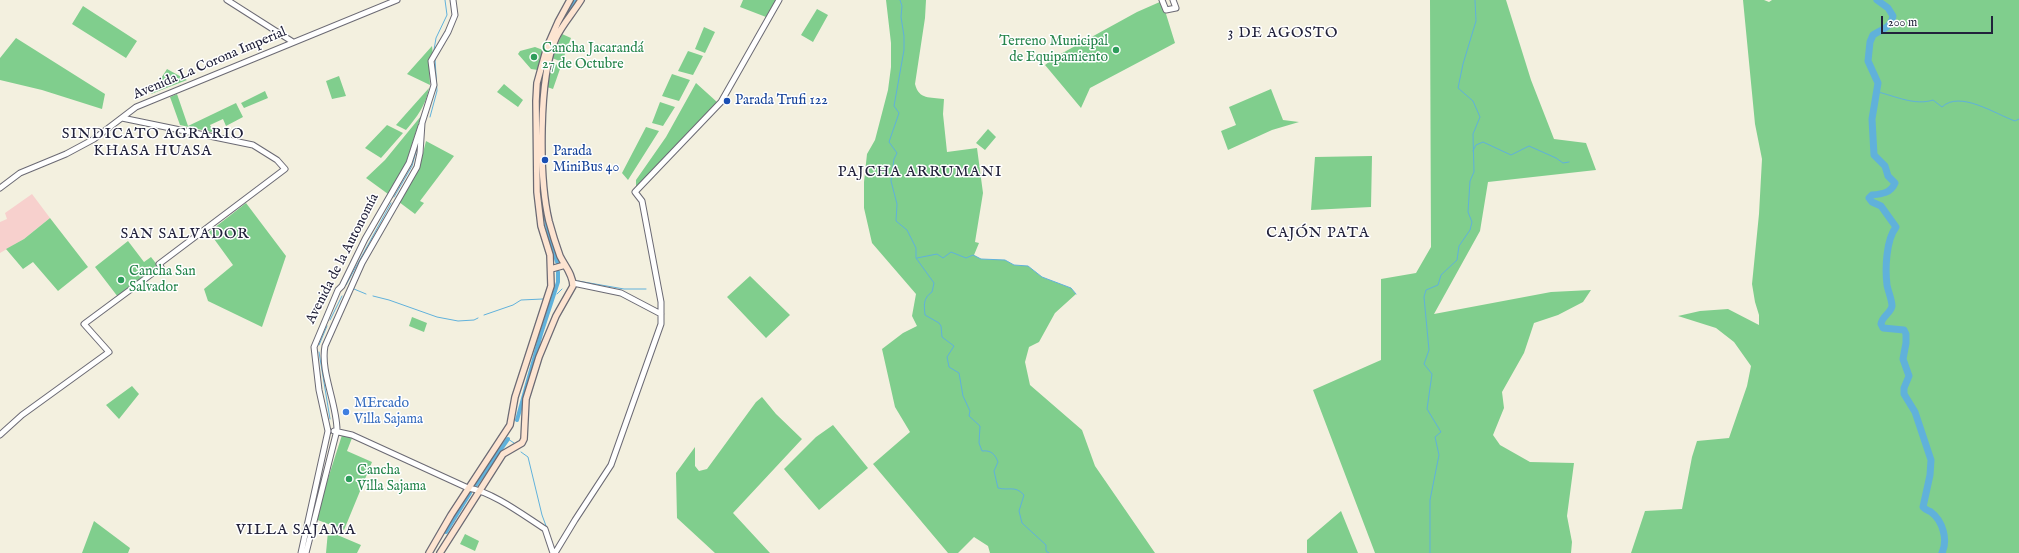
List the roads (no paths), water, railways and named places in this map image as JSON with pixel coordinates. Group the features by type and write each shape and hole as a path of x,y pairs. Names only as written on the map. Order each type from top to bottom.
{"main road":[{"path":"429,553 468,488 510,425 515,397 551,286 550,255 541,226 538,198 537,83 547,47 570,0"},
{"path":"440,553 478,490 503,454 522,443 524,439 526,399 539,357 556,316 567,298 573,283 551,229 546,205 542,127 543,101 552,48 556,37 581,0"},
{"path":"551,269 565,265"}],"street":[{"path":"227,0 293,42"},
{"name":"Avenida La Corona Imperial","path":"0,188 20,173 66,154 94,139 136,107 397,0"},
{"path":"422,123 434,85 431,62 448,32 454,15 453,0"},
{"path":"554,553 611,466 660,324 661,302 642,201 635,192 721,102 779,0"},
{"path":"1163,0 1173,1 1176,8 1166,10 1163,0"},
{"path":"0,435 22,415 109,352 84,324 285,169 277,160 253,145 122,118"},
{"name":"Avenida de la Autonomía","path":"306,553 337,430 337,416 332,402 325,360 325,346 362,264 395,203 417,167 420,153 422,123"},
{"name":"Avenida de la Autonomía","path":"301,553 328,431 319,390 314,347 336,295 365,239 409,163 422,123"},
{"path":"573,283 621,293 661,314"},
{"path":"328,431 337,430 352,434 468,488 478,490 545,529 554,553"}],"waterway":[{"path":"434,50 436,38 447,15 445,0"},
{"path":"562,20 575,0"},
{"path":"900,0 902,6 901,17 904,36 904,50 894,106 899,113 889,142 897,153 894,159 891,181 897,204 896,221 907,230 916,248 916,258 934,283 932,292 929,294 925,302 925,315 939,323 941,326 942,337 954,346 947,357 949,367 959,373 963,396 970,411 969,416 980,426 979,443 982,451 988,451 996,457 998,462 994,471 998,488 1015,489 1024,495 1019,511 1022,523 1046,545 1046,551 1049,553"},
{"path":"1430,553 1430,500 1439,455 1435,437 1441,432 1427,409 1432,374 1424,364 1429,350 1424,297 1426,290 1438,285 1441,275 1457,260 1459,246 1470,230 1472,222 1468,212 1470,181 1474,172 1473,134 1480,117 1473,101 1458,88 1463,64 1476,21 1475,0"},
{"path":"1877,0 1888,8 1893,16 1888,26 1873,35 1870,42 1868,61 1878,83 1872,119 1874,155 1885,166 1888,176 1895,183 1889,191 1872,195 1869,198 1872,202 1881,206 1896,227 1890,239 1886,263 1887,285 1892,306 1881,324 1883,328 1904,330 1906,334 1903,359 1909,376 1904,388 1904,394 1915,412 1931,460 1930,475 1923,507 1939,520 1944,537 1944,548 1942,553"},
{"path":"430,117 437,91 435,59"},
{"path":"538,110 545,61"},
{"path":"1878,92 1905,100 1919,102 1933,100 1942,107 1949,102 1968,102 2015,121 2019,119"},
{"path":"1473,151 1476,145 1483,142 1511,155 1529,146 1556,158 1563,163 1569,162"},
{"path":"394,197 412,166 418,144"},
{"path":"540,169 545,216 557,262"},
{"path":"346,285 391,203"},
{"path":"917,258 937,254 943,258 951,252 966,258 973,255 981,259 1005,260 1014,265 1028,266 1042,277 1071,288 1076,294"},
{"path":"517,420 541,334 558,282 558,272"},
{"path":"578,281 624,289 646,289"},
{"path":"354,289 366,294"},
{"path":"557,294 562,289"},
{"path":"330,320 342,296"},
{"path":"373,296 437,317 458,321 474,320 478,318"},
{"path":"484,315 513,305 521,300 543,299"},
{"path":"319,345 327,326"},
{"path":"319,352 330,419"},
{"path":"508,439 514,443"},
{"path":"473,489 508,439"},
{"path":"521,452 528,457 542,515 552,542"},
{"path":"446,532 470,493"}],"place":[{"name":"Terreno Municipal de Equipamiento","path":"1116,50"},
{"name":"Cancha Jacarandá 27 de Octubre","path":"534,57"},
{"name":"Parada Trufi 122","path":"727,101"},
{"name":"Parada MiniBus 40","path":"545,160"},
{"name":"Cancha San Salvador","path":"121,280"},
{"name":"MErcado Villa Sajama","path":"346,412"},
{"name":"Cancha Villa Sajama","path":"349,479"}],"district":[{"name":"3 DE AGOSTO","path":"1283,34"},
{"name":"SINDICATO AGRARIO KHASA HUASA","path":"153,144"},
{"name":"PAJCHA ARRUMANI","path":"920,173"},
{"name":"CAJÓN PATA","path":"1318,234"},
{"name":"SAN SALVADOR","path":"185,235"},
{"name":"VILLA SAJAMA","path":"296,531"}]}
